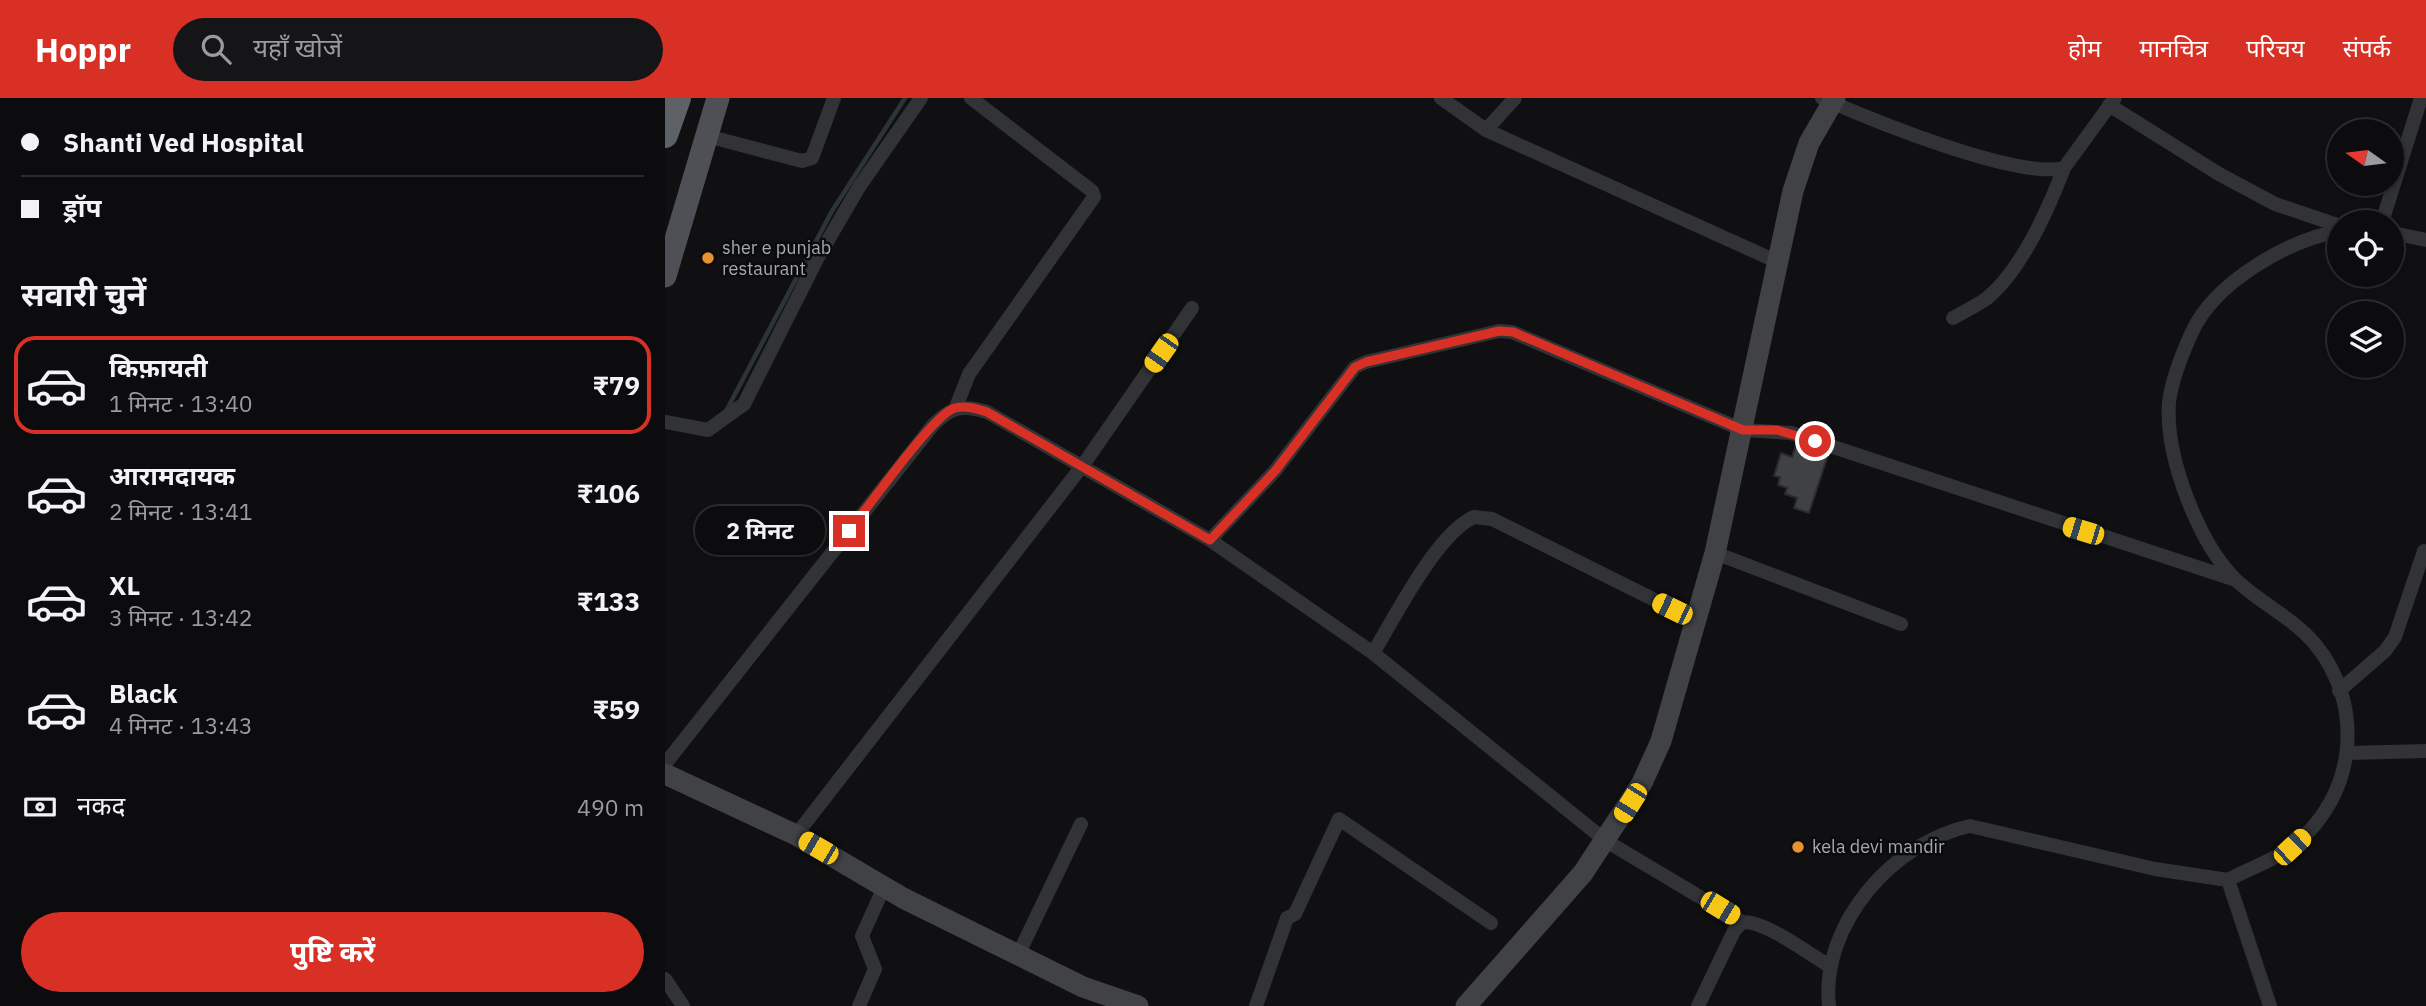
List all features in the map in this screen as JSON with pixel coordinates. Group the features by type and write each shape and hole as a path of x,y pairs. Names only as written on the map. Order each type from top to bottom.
{"highway":[{"path":"665,135 678,98"}],"main road":[{"path":"665,276 719,98"}],"street":[{"path":"707,136 790,160 811,158 834,98"},
{"path":"665,422 708,430 744,404 845,211 921,98"},
{"path":"665,764 933,425 956,407 969,374 1094,197 1092,191 971,98"},
{"path":"1441,98 1486,130 1779,262"},
{"path":"1486,130 1515,98"},
{"path":"2386,210 2421,98"},
{"path":"1466,1006 1566,895 1606,841 1642,783 1661,741 1715,553 1793,191 1809,143 1830,99 1948,147 2038,172 2064,168"},
{"path":"1952,318 1986,299 2016,262 2039,227 2064,168 2112,102 2219,174 2275,204 2327,223"},
{"path":"1829,1006 1829,966 1839,937 1876,882 1917,848 1948,831 1970,827 2155,869 2228,880 2292,847 2306,834 2337,794 2349,753 2339,691 2332,669 2316,645 2297,626 2237,580 2207,540 2195,517 2170,442 2169,401 2179,360 2195,327 2216,299 2267,258 2297,242 2327,232"},
{"path":"2404,235 2426,240"},
{"path":"796,835 1083,465 1192,308"},
{"path":"1210,540 1275,471 1355,367 1366,362 1499,331 1513,332 1743,430 1791,433 2237,580"},
{"path":"956,407 987,412 1210,540 1373,653 1606,841 1742,922 1751,922 1781,937 1829,966"},
{"path":"1373,653 1438,549 1456,529 1474,517 1492,519 1695,620"},
{"path":"2339,691 2385,651 2395,637 2424,551"},
{"path":"1715,553 1901,624"},
{"path":"2349,753 2426,751"},
{"path":"665,774 796,835 884,887 1083,986 1138,1006"},
{"path":"1255,1006 1287,918 1295,914 1339,819 1492,923"},
{"path":"1018,954 1081,824"},
{"path":"2228,880 2270,1006"},
{"path":"859,1006 875,969 862,936 884,887"},
{"path":"1698,1006 1734,931 1742,922"},
{"path":"665,979 683,1006"}],"building":[{"path":"1795,448 1828,455 1809,513 1794,508 1797,498 1785,494 1787,488 1778,485 1780,477 1774,476 1781,453 1792,457"}],"waterway":[{"path":"725,413 832,211 905,98"}],"place":[{"name":"sher e punjab restaurant","path":"708,258"},
{"name":"kela devi mandir","path":"1798,847"}],"route":[{"path":"849,531 933,425 951,409 964,407 987,412 1210,540 1275,471 1355,367 1366,362 1499,331 1513,332 1743,430 1777,430 1815,441"}]}
